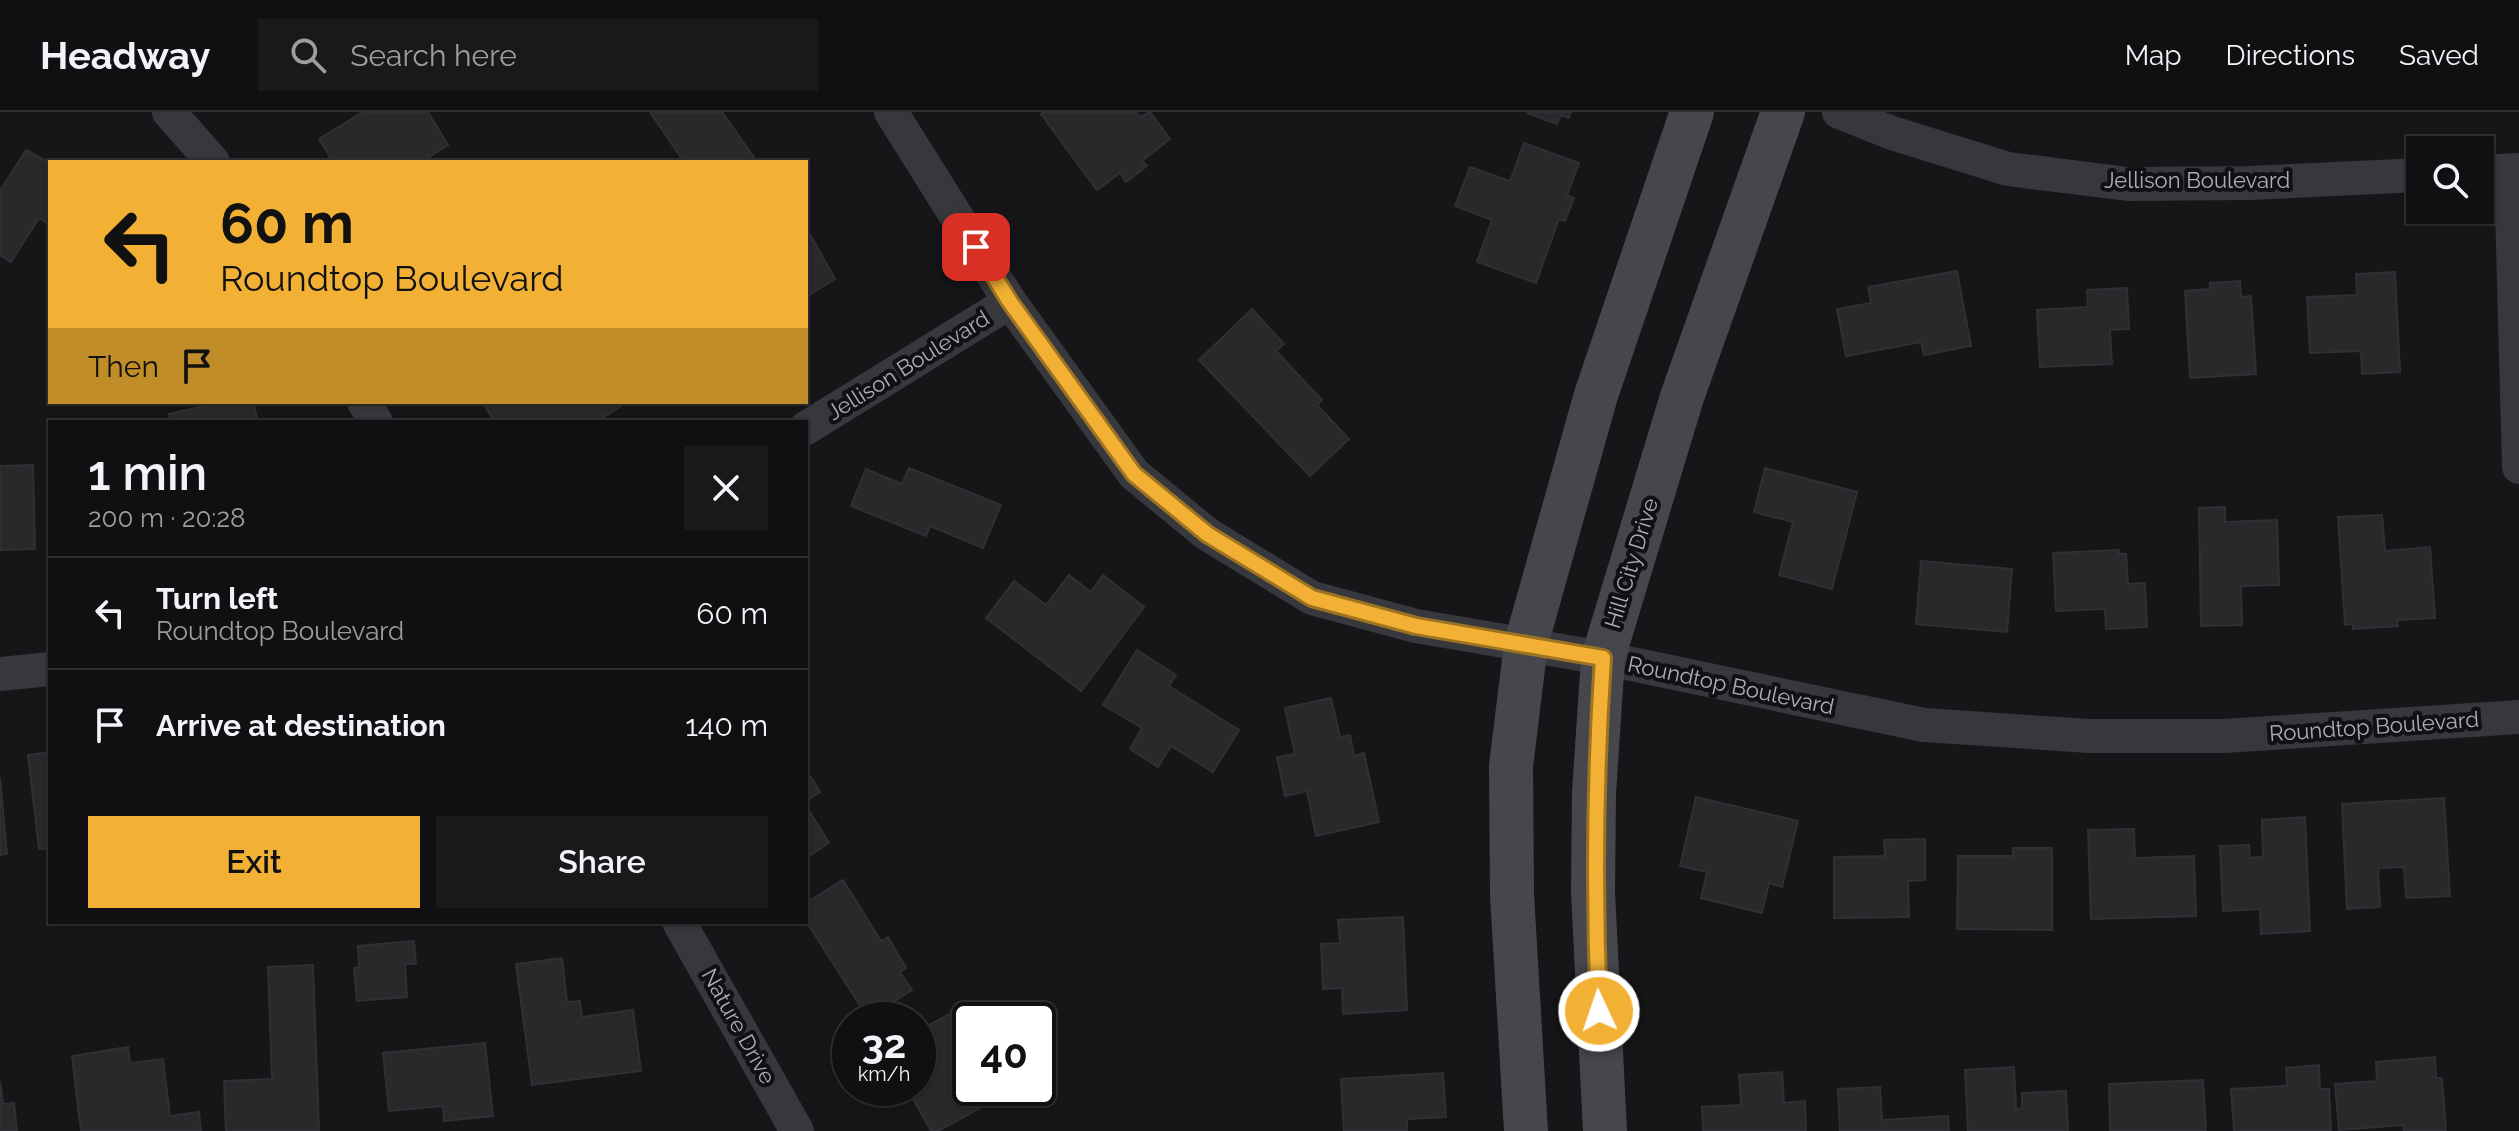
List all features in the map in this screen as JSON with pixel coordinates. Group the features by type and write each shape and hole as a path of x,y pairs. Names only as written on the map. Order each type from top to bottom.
{"street":[{"path":"169,112 211,160"},
{"name":"Roundtop Boulevard","path":"891,112 1010,302 1134,474 1207,534 1312,598 1416,626 1603,658 1924,725 2089,736 2224,736 2519,717"},
{"path":"1526,1131 1512,895 1511,766 1526,644 1596,395 1692,112"},
{"name":"Hill City Drive","path":"1605,1131 1593,892 1594,793 1603,658 1682,397 1783,112"},
{"name":"Jellison Boulevard","path":"1839,112 1892,133 2008,169 2128,184 2249,183 2406,176"},
{"path":"2503,171 2519,467"},
{"name":"Jellison Boulevard","path":"808,427 1010,302"},
{"path":"0,674 48,669"},
{"name":"Nature Drive","path":"680,924 797,1131"}],"building":[{"path":"363,112 428,112 448,145 424,160 332,160 319,139"},
{"path":"650,112 722,112 755,159 753,160 683,160"},
{"path":"1136,112 1140,117 1150,112 1170,139 1142,161 1147,166 1126,182 1120,173 1097,190 1041,114"},
{"path":"1571,112 1569,118 1561,115 1557,124 1527,113"},
{"path":"1524,143 1579,163 1567,195 1574,198 1565,221 1559,219 1536,283 1477,262 1492,220 1455,206 1470,167 1510,181"},
{"path":"26,150 48,162 48,224 39,218 11,262 0,255 0,191"},
{"path":"808,231 835,279 808,296"},
{"path":"1957,271 1971,346 1924,355 1921,342 1846,356 1837,309 1871,303 1868,287"},
{"path":"2395,272 2400,372 2362,374 2361,351 2310,353 2307,297 2357,295 2356,274"},
{"path":"2240,281 2241,297 2251,296 2256,374 2190,378 2185,291 2210,289 2210,283"},
{"path":"2127,288 2129,329 2110,330 2112,364 2040,367 2037,310 2088,307 2087,290"},
{"path":"1252,309 1284,344 1276,351 1322,400 1317,405 1349,439 1310,476 1199,360"},
{"path":"212,404 254,404 258,420 170,420 169,414"},
{"path":"483,404 621,406 599,420 494,420"},
{"path":"33,465 35,549 0,550 0,466"},
{"path":"909,468 1001,505 983,548 930,526 926,536 851,506 866,469 902,484"},
{"path":"1765,468 1857,492 1832,589 1779,575 1793,522 1754,512"},
{"path":"2225,507 2225,522 2277,520 2279,585 2241,586 2242,625 2201,626 2199,508"},
{"path":"2382,515 2385,551 2430,547 2435,618 2397,620 2398,626 2353,629 2353,624 2345,625 2338,517"},
{"path":"2119,550 2119,554 2126,554 2128,584 2145,583 2147,627 2106,629 2105,609 2056,611 2053,553"},
{"path":"1921,561 2012,569 2007,632 1916,624"},
{"path":"1069,575 1091,592 1103,575 1144,607 1081,691 986,618 1014,581 1046,605"},
{"path":"1137,650 1176,675 1169,686 1239,730 1213,772 1171,746 1158,767 1130,749 1142,728 1103,705"},
{"path":"1331,698 1340,737 1350,735 1354,756 1364,753 1379,822 1316,836 1307,791 1285,796 1277,757 1295,754 1285,708"},
{"path":"48,752 48,848 39,849 28,755"},
{"path":"808,772 820,792 808,800"},
{"path":"0,778 7,854 0,855"},
{"path":"1696,797 1798,821 1782,887 1769,883 1762,913 1701,898 1707,872 1680,866"},
{"path":"2444,798 2450,896 2406,898 2404,867 2378,868 2380,907 2347,909 2342,804"},
{"path":"808,809 829,843 808,857"},
{"path":"2305,817 2310,931 2261,934 2260,909 2223,911 2220,846 2249,845 2250,858 2263,857 2262,820"},
{"path":"2134,829 2135,858 2194,856 2196,916 2091,919 2088,830"},
{"path":"1925,839 1925,880 1908,881 1909,917 1834,918 1834,857 1885,856 1884,840"},
{"path":"2013,848 2052,848 2052,930 1957,929 1958,856 2013,856"},
{"path":"843,880 881,941 888,937 906,968 900,972 912,990 893,1002 858,1002 808,924 808,902"},
{"path":"1403,917 1407,1010 1343,1014 1342,988 1323,989 1321,944 1340,943 1338,920"},
{"path":"414,941 416,964 405,964 407,997 357,1001 354,968 359,967 358,946"},
{"path":"562,958 567,1002 580,1001 582,1017 633,1010 641,1071 532,1085 516,964"},
{"path":"313,965 319,1131 226,1131 224,1081 272,1079 268,967"},
{"path":"952,1013 952,1106 980,1108 938,1131 931,1131 917,1106 936,1106 936,1021"},
{"path":"485,1043 493,1116 444,1121 443,1106 389,1111 383,1053"},
{"path":"128,1047 130,1063 163,1059 170,1116 199,1112 201,1131 81,1131 72,1056"},
{"path":"2435,1057 2436,1078 2442,1078 2446,1131 2404,1131 2403,1125 2339,1130 2335,1084 2377,1081 2376,1062"},
{"path":"2319,1065 2320,1089 2329,1089 2331,1131 2234,1131 2231,1089 2287,1086 2286,1068"},
{"path":"2014,1067 2016,1109 2022,1108 2022,1093 2066,1091 2068,1131 1968,1131 1965,1070"},
{"path":"1782,1072 1784,1103 1805,1101 1806,1131 1703,1131 1702,1107 1741,1105 1739,1075"},
{"path":"1443,1073 1446,1117 1407,1119 1407,1131 1344,1131 1341,1079"},
{"path":"2203,1080 2206,1131 2110,1131 2109,1084"},
{"path":"0,1081 3,1104 14,1103 17,1131 0,1131"},
{"path":"1880,1087 1882,1120 1948,1116 1949,1131 1840,1131 1838,1089"}],"route":[{"path":"976,247 1010,302 1134,474 1207,534 1312,598 1416,626 1603,658 1594,793 1593,892 1599,1011"}]}
